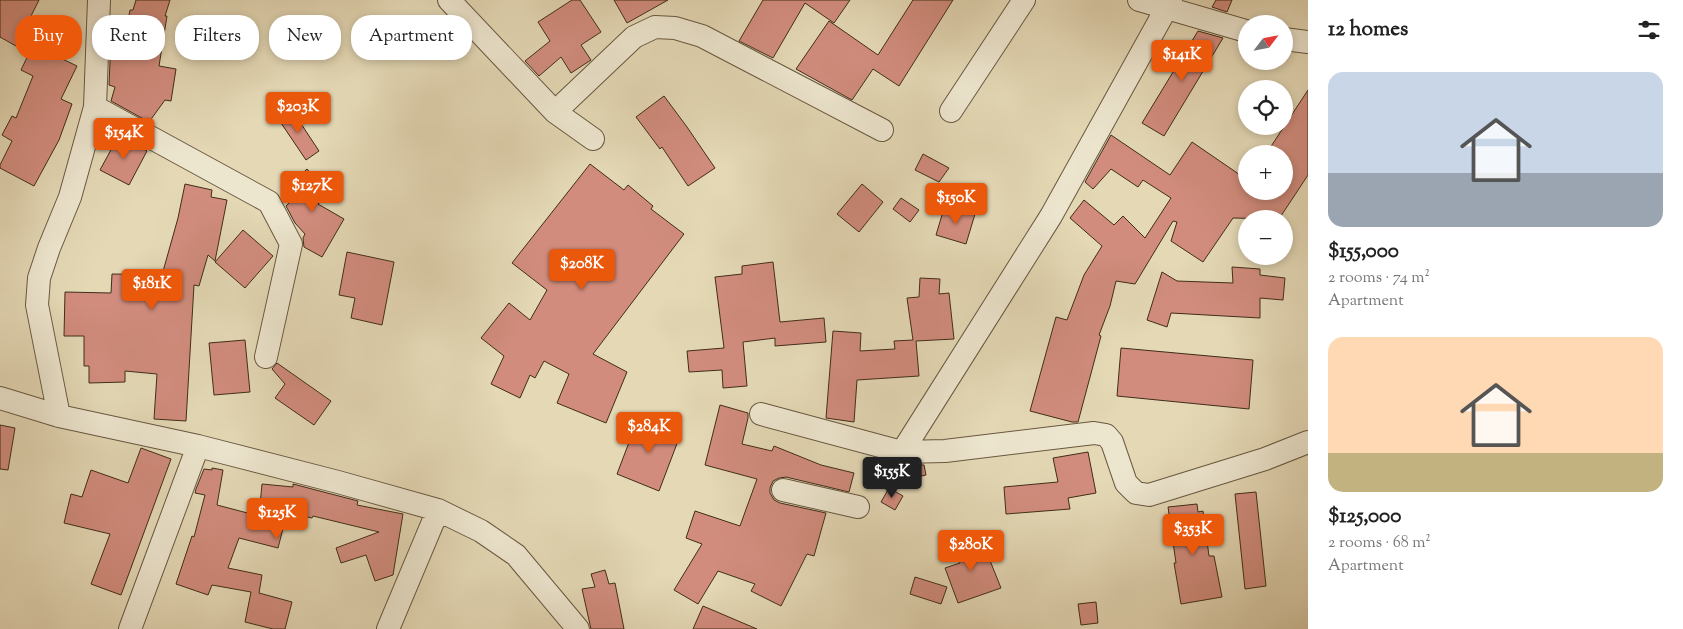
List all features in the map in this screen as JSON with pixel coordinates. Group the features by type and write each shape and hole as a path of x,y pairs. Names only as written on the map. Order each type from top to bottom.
{"street":[{"path":"59,416 37,305 39,278 70,197 95,107 99,0"},
{"path":"449,0 555,112 592,138"},
{"path":"951,112 1024,0"},
{"path":"1138,0 1168,4 1238,28"},
{"path":"902,452 1051,216 1168,4"},
{"path":"555,112 634,37 655,27 675,28 702,36 882,130"},
{"path":"1293,40 1308,42"},
{"path":"95,107 269,202 291,244 266,356"},
{"path":"0,398 59,416 198,446 438,510 481,530 516,556 578,629"},
{"path":"762,414 902,452 945,451 1094,433 1106,435 1112,442 1126,483 1136,493 1149,495 1265,459 1308,442"},
{"path":"130,629 198,446"},
{"path":"783,490 858,506"},
{"path":"388,629 438,510"}],"building":[{"path":"0,0 39,0 32,15 15,15 15,45 0,37"},
{"path":"136,0 170,0 165,16 129,15 130,10 133,10"},
{"path":"572,0 580,0 601,32 581,45 591,60 571,73 561,57 539,76 525,61 550,41 538,22"},
{"path":"614,0 668,0 627,23"},
{"path":"763,0 850,0 834,23 805,3 773,58 739,41"},
{"path":"913,0 953,0 899,86 873,69 852,100 796,69 829,21 878,55"},
{"path":"1216,0 1232,0 1227,12 1212,7"},
{"path":"1198,31 1223,38 1164,136 1142,123"},
{"path":"26,60 64,60 77,66 61,99 72,104 59,140 34,186 0,168 12,141 2,135 12,116 16,118 33,76 21,70"},
{"path":"110,60 160,60 159,66 176,69 171,101 165,100 149,122 111,101 115,87 109,85"},
{"path":"1308,90 1308,175 1293,198 1293,145 1272,145 1278,135 1293,135 1293,113"},
{"path":"664,96 715,168 688,186 662,147 660,149 636,117"},
{"path":"290,107 319,151 306,160 277,117"},
{"path":"119,135 147,151 129,185 100,170"},
{"path":"1111,135 1170,175 1192,142 1238,174 1238,200 1292,200 1285,210 1238,210 1238,218 1233,218 1203,262 1171,241 1177,222 1173,221 1135,284 1116,281 1110,306 1099,335 1101,336 1078,422 1030,411 1056,317 1067,320 1084,275 1102,246 1070,218 1084,200 1114,225 1123,216 1145,238 1171,198 1143,180 1138,187 1111,169 1093,189 1085,182"},
{"path":"923,154 949,168 939,182 915,170"},
{"path":"590,164 624,190 628,185 653,206 651,209 684,234 593,354 627,372 606,423 557,403 569,374 544,361 535,378 530,375 520,398 491,384 504,356 481,338 509,303 530,320 547,290 512,263"},
{"path":"307,169 329,194 318,204 344,219 322,257 304,247 303,238 305,234 295,223 286,206 292,200 284,190"},
{"path":"185,184 212,190 211,197 227,200 215,261 208,255 199,286 194,285 186,421 154,419 157,374 125,371 125,382 89,383 89,366 84,366 84,336 64,336 65,292 111,293 112,274 162,275 178,218"},
{"path":"862,184 883,202 859,232 837,214"},
{"path":"901,198 919,210 910,222 893,209"},
{"path":"945,205 975,214 966,244 936,235"},
{"path":"243,230 273,256 245,288 215,262"},
{"path":"347,252 394,262 382,325 351,318 355,298 339,295"},
{"path":"773,262 780,322 824,318 826,342 775,346 775,338 743,342 747,386 723,388 722,370 689,372 687,351 724,348 715,277 742,274 742,266"},
{"path":"1232,267 1260,269 1260,275 1285,278 1283,300 1260,298 1260,318 1171,313 1167,327 1147,320 1162,272 1177,281 1233,283"},
{"path":"920,278 940,279 939,294 949,293 954,339 916,341 919,376 857,380 854,422 826,418 833,331 861,333 860,351 895,349 894,341 913,340 907,298 919,297"},
{"path":"245,340 250,392 214,395 209,343"},
{"path":"1121,348 1253,360 1249,409 1117,396"},
{"path":"277,363 331,401 314,425 275,398 285,384 272,369"},
{"path":"720,405 748,413 742,444 772,451 774,446 821,465 854,473 849,492 786,477 773,481 770,493 774,500 826,513 814,556 807,554 781,606 751,591 755,584 718,571 698,604 674,590 702,544 686,538 695,511 740,526 757,479 705,465"},
{"path":"639,416 681,433 659,491 617,474"},
{"path":"0,425 15,428 8,470 0,469"},
{"path":"141,448 171,459 121,595 91,584 110,534 64,523 71,494 82,497 91,470 128,483"},
{"path":"1088,452 1096,493 1068,498 1070,509 1006,514 1004,487 1058,482 1053,458"},
{"path":"899,465 924,465 926,475 902,480"},
{"path":"212,468 223,470 217,505 259,516 262,484 293,487 293,484 358,501 357,505 403,514 393,575 375,581 366,555 341,563 336,548 379,532 313,516 312,518 287,513 278,548 239,538 228,568 262,575 259,593 292,602 285,629 273,629 245,622 251,592 212,585 208,595 176,584 192,536 194,537 205,495 195,493 196,489 204,469 212,470"},
{"path":"889,488 903,496 895,510 881,502"},
{"path":"1256,492 1266,586 1245,589 1235,494"},
{"path":"1197,504 1198,512 1203,511 1209,556 1214,556 1222,597 1181,604 1168,507"},
{"path":"972,536 980,555 987,553 1001,588 958,603 945,568 960,563 952,544"},
{"path":"605,570 609,584 615,583 624,629 591,629 582,589 595,587 591,574"},
{"path":"915,577 947,587 941,604 910,594"},
{"path":"1096,602 1098,623 1081,625 1078,604"},
{"path":"703,606 757,629 693,629"}]}
